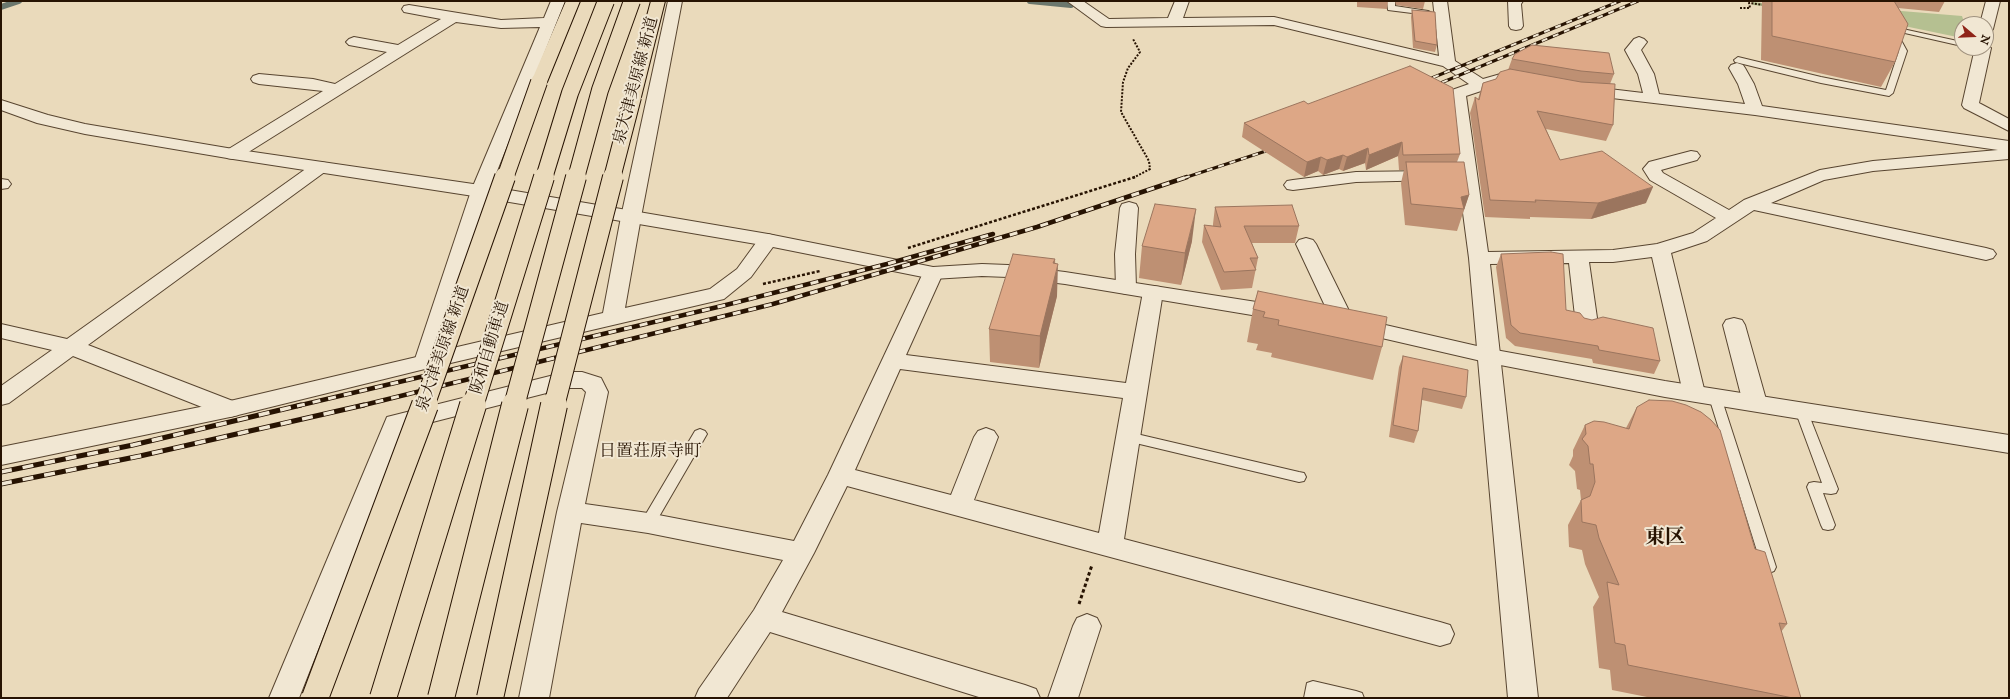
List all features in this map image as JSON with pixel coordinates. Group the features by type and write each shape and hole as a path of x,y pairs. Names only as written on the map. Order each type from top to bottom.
{"main road":[{"name":"泉大津美原線 新道","path":"315,698 422,412 539,82 573,1"},
{"name":"阪和自動車道","path":"383,698 570,93 606,1"},
{"path":"441,698 536,321 600,90 632,1"},
{"name":"泉大津美原線 新道","path":"490,698 554,406 658,1"}],"street":[{"path":"425,362 480,192 558,1"},
{"path":"613,317 631,217 675,1"},
{"path":"1074,1 1106,23 1274,21 1448,63 1481,85"},
{"path":"1174,22 1182,1"},
{"path":"1516,1 1514,2 1516,26"},
{"path":"1989,16 1993,1"},
{"path":"1442,8 1448,63"},
{"path":"409,10 501,24 549,22"},
{"path":"233,154 454,17"},
{"path":"354,42 401,50"},
{"path":"1639,42 1633,50 1646,74 1652,98"},
{"path":"1981,56 1970,105 2009,126"},
{"path":"1738,64 1755,110"},
{"path":"1528,697 1479,258 1467,175 1458,93 1504,78 1533,83"},
{"path":"259,79 313,84 338,89"},
{"path":"1569,89 1755,110 2009,146"},
{"path":"1,105 43,119 85,129 768,240 933,273 982,270 1008,271 1153,292 1299,316"},
{"path":"1479,258 1613,256 1660,250 1700,237 1751,204 1820,175 1874,166 2009,154"},
{"path":"1691,156 1655,166 1652,169 1656,176 1730,218"},
{"path":"1,397 320,167"},
{"path":"1293,185 1356,177 1467,175"},
{"path":"1751,204 1943,237 1986,254"},
{"path":"1126,288 1125,254 1129,208"},
{"path":"1,456 230,409 613,317 717,294 744,273 768,240"},
{"path":"1306,244 1344,323"},
{"path":"1660,250 1694,393"},
{"path":"1578,256 1587,325"},
{"path":"710,698 764,618 801,553 840,475 933,273"},
{"path":"1105,545 1128,437 1153,292"},
{"path":"1321,319 1490,356 1716,397 2009,444"},
{"path":"1734,325 1755,403"},
{"path":"1,331 71,347 230,409"},
{"path":"893,361 1136,392"},
{"path":"284,698 395,423 566,380 582,380 592,383 597,392 570,512 534,698"},
{"path":"959,506 986,437"},
{"path":"840,475 1440,634"},
{"path":"570,512 648,523 801,553"},
{"path":"764,618 1025,698"},
{"path":"1063,698 1087,626"}],"lane":[{"path":"1391,1 1391,8 1442,8"},
{"path":"1738,64 1889,93 1903,51 1892,32 1892,28 1954,42"},
{"path":"1716,397 1773,579"},
{"path":"1801,410 1831,489 1814,487 1828,525"},
{"path":"648,523 700,434"},
{"path":"1128,437 1299,477"},
{"path":"1312,698 1313,688 1356,698"}],"path":[{"path":"1740,8 1750,8 1749,3 1768,5"},
{"path":"906,248 1132,178 1150,169 1149,161 1120,112 1123,82 1128,68 1140,52 1132,38 1106,23"},
{"path":"762,284 823,270"},
{"path":"1087,626 1075,613 1105,545"}],"green space":[{"path":"1752,2 1852,12 1877,9 1962,16 1954,16 1954,36 1856,16 1753,5"}],"building":[{"path":"1772,1 1894,1 1908,24 1895,62 1772,36"},
{"path":"1412,10 1435,12 1437,45 1415,41"},
{"path":"1532,45 1609,53 1614,74 1581,71 1512,59 1515,54"},
{"path":"1410,66 1453,88 1460,154 1403,155 1402,142 1369,155 1368,148 1347,157 1343,155 1327,160 1321,157 1307,162 1244,123 1304,101 1308,104"},
{"path":"1510,69 1581,82 1615,84 1613,125 1537,111 1560,160 1602,151 1653,187 1598,203 1535,200 1536,202 1490,200 1475,97 1479,100 1483,83 1496,79 1500,72"},
{"path":"1406,162 1464,162 1469,195 1461,197 1464,209 1411,204"},
{"path":"1155,204 1196,209 1185,253 1142,246"},
{"path":"1292,205 1299,226 1244,226 1258,258 1250,258 1256,270 1224,272 1204,225 1221,227 1215,207"},
{"path":"1551,252 1563,254 1566,310 1580,313 1584,318 1592,320 1603,317 1653,328 1660,361 1599,350 1598,346 1520,333 1511,325 1501,254"},
{"path":"1013,254 1055,259 1053,263 1058,264 1040,336 989,329"},
{"path":"1258,291 1387,317 1382,347 1278,325 1279,320 1263,317 1265,312 1253,309"},
{"path":"1403,356 1468,370 1466,397 1423,388 1418,431 1393,425"},
{"path":"1649,400 1672,401 1686,405 1701,412 1720,430 1755,549 1765,552 1787,624 1779,623 1801,698 1793,698 1628,665 1625,645 1615,643 1607,582 1619,585 1599,538 1596,525 1582,522 1581,500 1590,496 1595,482 1593,464 1590,464 1588,446 1582,439 1586,434 1585,425 1594,421 1604,422 1629,429 1637,407"}],"waterway":[{"path":"1,7 19,1"},
{"path":"1030,1 1071,5"}],"railway":[{"path":"1422,82 1620,1"},
{"path":"1431,87 1638,1"},
{"path":"1184,178 1275,148"},
{"path":"360,406 773,304 1037,227 1184,178"},
{"path":"297,406 722,306 887,264 993,234"},
{"path":"1,472 133,445 301,405"},
{"path":"1,484 140,456 364,405"}],"district":[{"name":"日置荘原寺町","path":"650,453"},
{"name":"東区","path":"1665,539"}]}
